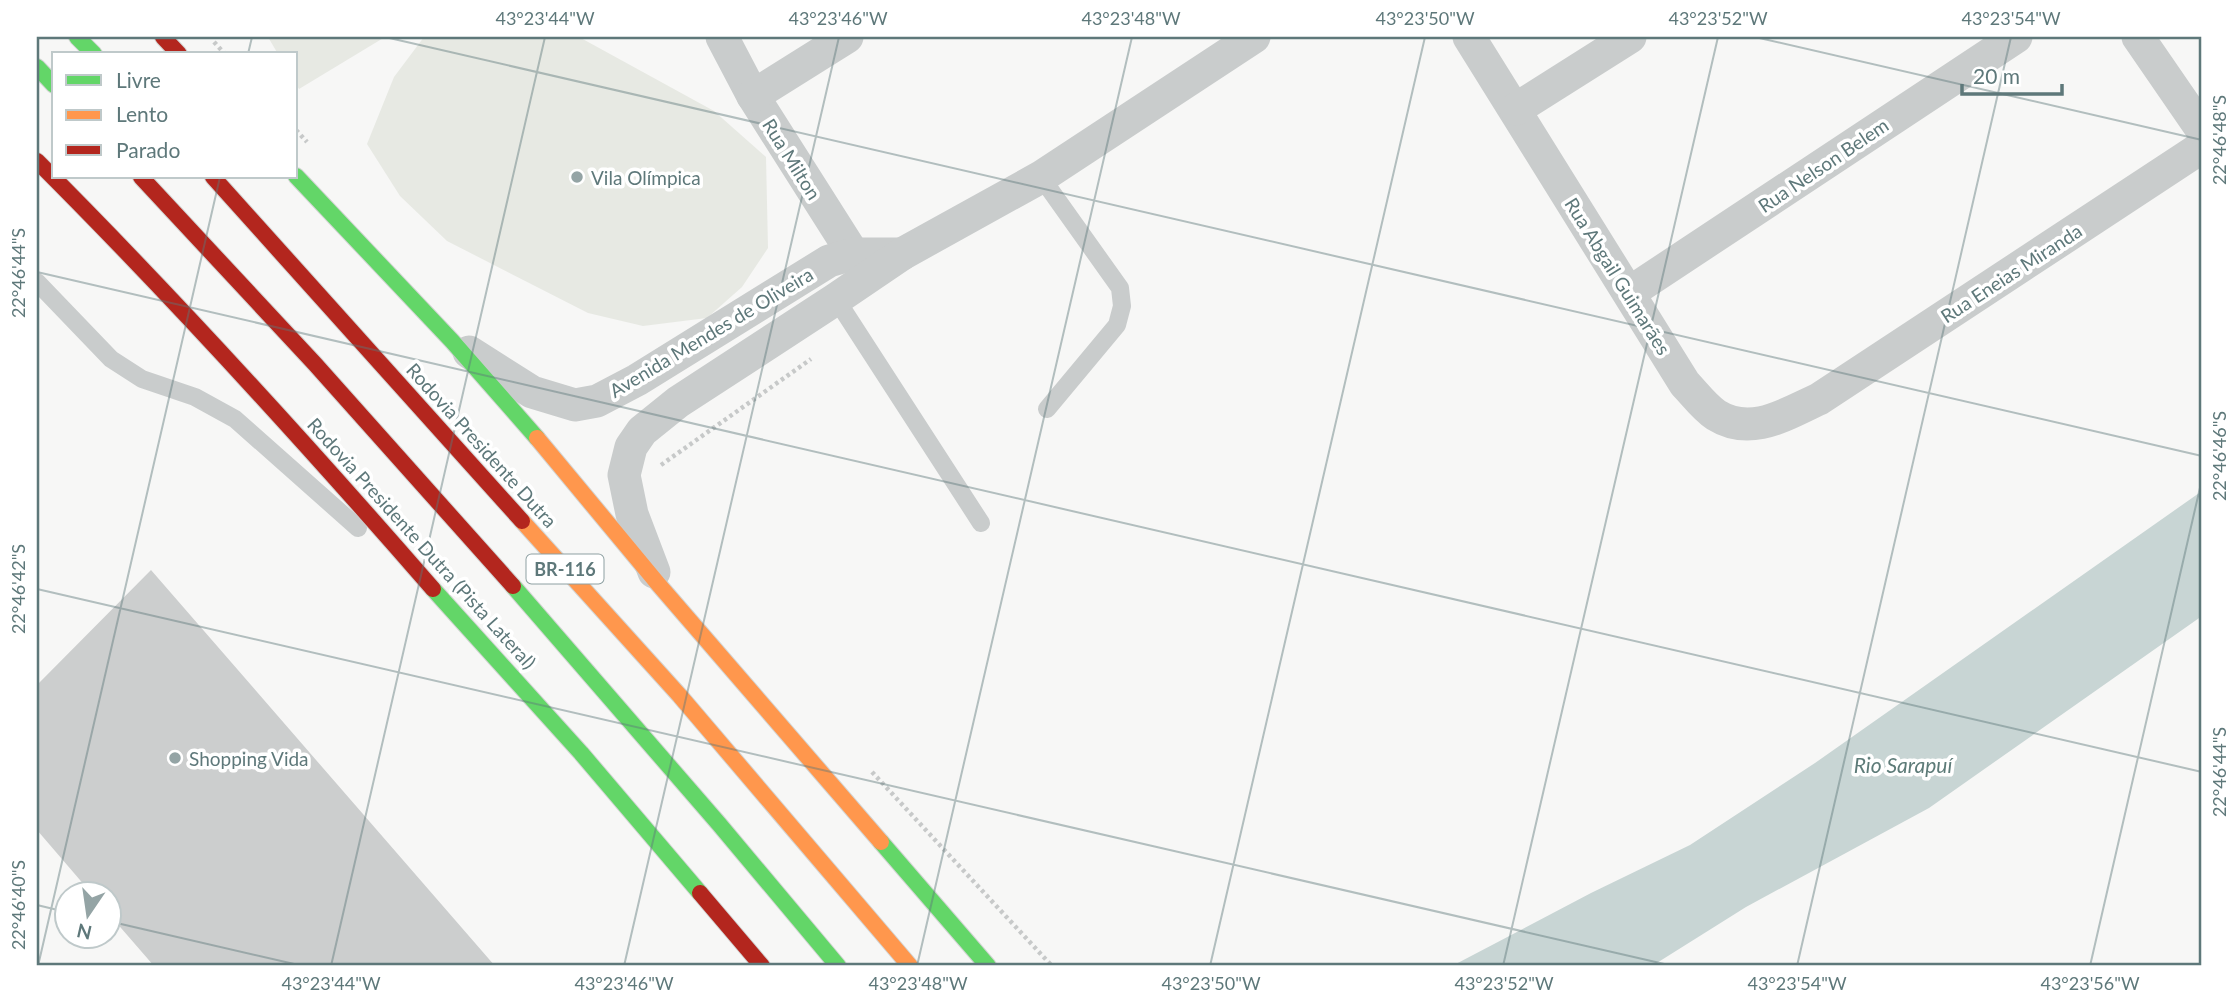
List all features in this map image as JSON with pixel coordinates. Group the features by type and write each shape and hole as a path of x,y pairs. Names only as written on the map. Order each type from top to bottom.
{"highway":[{"path":"77,37 92,52"},
{"path":"163,37 177,52"},
{"path":"37,67 52,83"},
{"name":"Rodovia Presidente Dutra (Pista Lateral)","path":"37,160 52,175"},
{"name":"Rodovia Presidente Dutra (Pista Lateral)","path":"55,178 142,266 301,438 582,753 762,966"},
{"name":"BR-116","path":"142,178 293,338 499,569 760,870 838,966"},
{"name":"Rodovia Presidente Dutra","path":"214,178 680,696 910,966"},
{"name":"BR-116","path":"298,178 452,341 988,966"}],"street":[{"name":"Rua Milton","path":"722,37 753,96 860,265"},
{"path":"753,96 847,37"},
{"name":"Avenida Mendes de Oliveira","path":"452,341 532,392 575,405 597,401 638,380 829,261 860,265 902,254 1041,177 1254,37"},
{"name":"Rua Abgail Guimarães","path":"1469,37 1685,384 1715,415 1743,426 1770,422 1819,399"},
{"path":"1516,109 1630,37"},
{"name":"Rua Nelson Belem","path":"1629,293 2016,37"},
{"path":"2138,37 2202,130"},
{"name":"Rua Eneias Miranda","path":"1819,399 2202,147"},
{"name":"Avenida Mendes de Oliveira","path":"659,585 627,499 624,475 631,447 642,431 678,402 836,299 860,265"}],"lane":[{"path":"1041,177 1121,288 1122,306 1117,325 1047,409"},
{"path":"37,282 111,359 126,370 142,379 203,400 246,428 461,620"},
{"path":"836,299 981,523"}],"path":[{"path":"298,132 314,149"},
{"path":"652,473 854,328"},
{"path":"867,767 1052,966"}],"shaded area":[{"path":"268,37 385,37 299,89 298,52 277,52"},
{"name":"Vila Olímpica","path":"424,37 579,37 714,111 766,157 768,248 742,287 707,318 643,326 588,313 447,241 400,196 367,144 394,77"}],"water":[{"name":"Rio Sarapuí","path":"2202,491 2202,616 1929,808 1746,907 1652,966 1452,966 1690,845 1815,763"}],"building":[{"name":"Shopping Vida","path":"151,570 495,966 154,966 122,929 122,880 80,880 37,830 37,685"}],"traffic: fast":[{"path":"77,37 92,52"},
{"path":"37,67 52,83"},
{"path":"298,178 452,341 537,438"},
{"path":"513,586 838,966"},
{"path":"433,589 581,753 700,893"},
{"path":"881,842 988,966"}],"traffic: slow":[{"path":"537,438 659,585 881,842"},
{"path":"522,521 680,696 910,966"}],"traffic: jam":[{"path":"163,37 177,52"},
{"path":"37,161 52,176"},
{"path":"54,178 239,372 433,589"},
{"path":"142,178 315,364 513,586"},
{"path":"214,178 522,521"},
{"path":"700,893 762,966"}],"place":[{"name":"Vila Olímpica","path":"577,177"},
{"name":"Shopping Vida","path":"175,758"}]}
